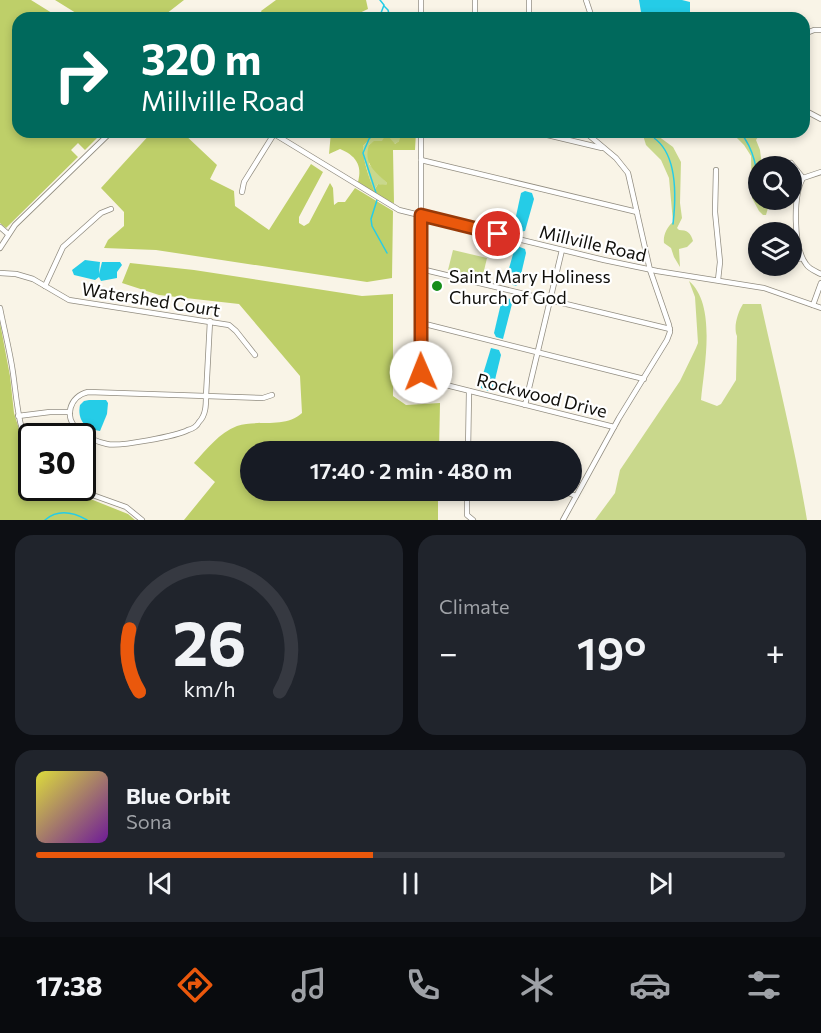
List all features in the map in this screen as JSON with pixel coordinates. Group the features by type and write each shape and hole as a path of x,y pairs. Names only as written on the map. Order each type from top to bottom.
{"street":[{"path":"0,248 8,234 105,138"},
{"path":"242,192 244,182 269,138"},
{"name":"Millville Road","path":"280,138 392,207 650,270 764,288 821,308"},
{"name":"Rockwood Drive","path":"421,138 421,370 423,375 430,381 614,427"},
{"path":"560,138 605,149"},
{"path":"582,485 614,427 670,336 670,329 650,270 628,173 620,162 592,138"},
{"path":"421,160 638,212"},
{"path":"716,170 715,212 720,262 718,280"},
{"path":"796,222 798,186 803,178 821,172"},
{"path":"45,286 63,247 101,213 111,209"},
{"path":"0,227 8,234"},
{"path":"525,405 562,250"},
{"path":"802,258 811,269 821,274"},
{"path":"421,269 670,329"},
{"name":"Watershed Court","path":"0,273 25,276 69,300 229,325 255,355"},
{"path":"813,305 821,283"},
{"path":"0,308 21,423"},
{"path":"210,321 206,396 202,417 191,429 122,445 107,444 81,433 75,427 70,412 71,405 77,395 88,392 206,396 263,398 272,396"},
{"path":"421,323 644,379"},
{"path":"468,441 469,391"},
{"path":"18,416 70,412"},
{"path":"96,496 126,507 142,520"},
{"path":"467,501 467,511 473,520"},
{"path":"562,520 573,501"}],"green space":[{"path":"0,0 31,0 50,12 12,12 12,138 97,138 85,150 78,143 71,150 78,157 6,228 0,223"},
{"path":"55,0 184,0 169,12 74,12"},
{"path":"276,0 366,0 368,9 362,12 261,11"},
{"path":"147,138 188,138 217,165 210,179 234,191 235,206 269,230 311,164 323,172 299,217 299,223 304,226 309,223 330,183 333,188 334,205 338,202 345,202 355,188 393,211 392,278 367,282 156,250 104,248 108,240 124,226 124,212 101,188"},
{"path":"330,138 370,138 363,146 363,152 374,191 378,184 386,185 387,183 374,171 369,162 369,145 374,141 382,141 384,138 390,138 395,144 399,138 416,138 415,150 393,150 394,203 388,202 358,182 358,166 350,154 340,149 329,154"},
{"path":"370,138 399,138 395,144 382,141 369,145 369,164 387,183 386,186 378,184 373,192 365,163 363,146"},
{"path":"644,138 661,138 673,147 681,162 682,218 677,228 688,233 693,241 687,247 679,249 680,267 671,248 664,243 666,231 673,222 669,178 661,160 646,145"},
{"path":"737,138 757,138 761,156 751,156"},
{"path":"758,210 767,210 766,215"},
{"path":"453,250 487,258 482,279 448,270"},
{"path":"130,263 194,270 362,296 393,294 393,396 406,405 440,403 439,441 240,441 240,501 438,501 438,520 184,520 215,482 194,463 219,437 237,426 288,421 302,413 300,376 239,304 159,295 122,283"},
{"path":"689,281 698,292 706,320 706,354 701,400 717,406 721,404 736,380 736,328 739,311 743,304 761,304 807,520 595,520 615,493 620,470 680,381 698,343 695,297"},
{"path":"0,323 18,426 18,501 96,501 128,514 135,520 0,520"}],"water":[{"path":"639,0 682,0 690,2 690,12 641,12"},
{"path":"525,191 532,193 534,199 525,231 517,232 513,230 521,193"},
{"path":"517,246 525,249 526,253 519,283 516,286 507,283 506,279"},
{"path":"85,260 100,262 99,274 102,262 120,262 122,265 117,272 117,278 101,281 99,277 95,280 74,275 72,270"},
{"path":"505,297 513,300 503,339 496,337 494,333 502,299"},
{"path":"491,348 499,350 501,355 493,388 488,391 481,388 480,384"},
{"path":"106,400 108,403 107,414 100,431 96,430 96,423 83,423 79,410 84,401"}],"waterway":[{"path":"380,0 384,5 381,12"},
{"path":"384,6 388,12"},
{"path":"370,138 363,153 376,193"},
{"path":"654,138 668,155 674,178 673,224"},
{"path":"744,138 752,156"},
{"path":"377,200 371,219 372,226 387,253"},
{"path":"45,520 60,513 76,515 87,520"}],"place":[{"name":"Saint Mary Holiness Church of God","path":"437,286"}],"route":[{"path":"421,372 421,215 498,234"}]}
